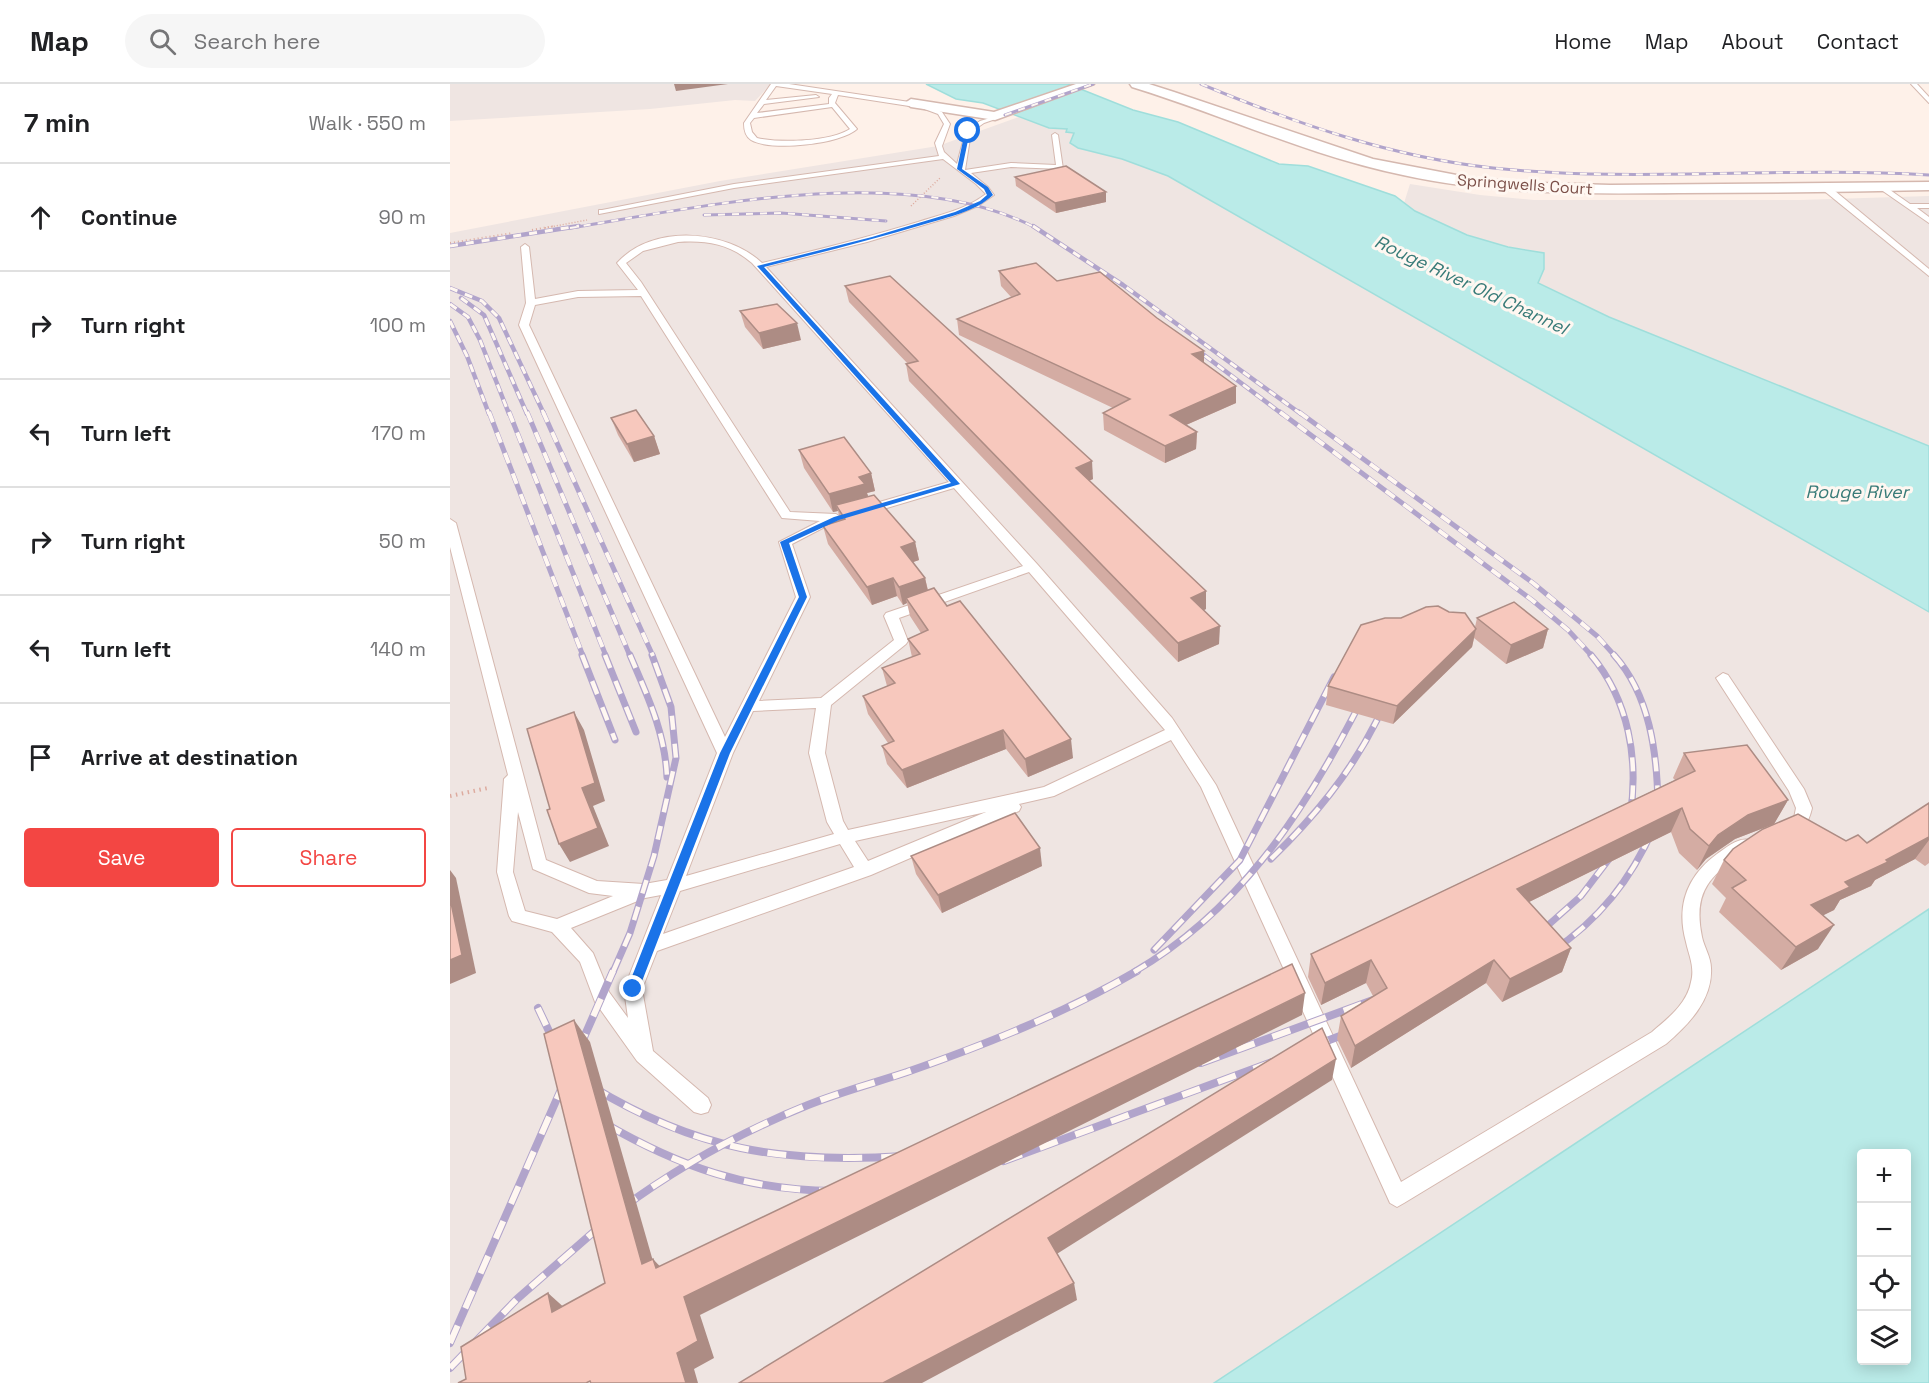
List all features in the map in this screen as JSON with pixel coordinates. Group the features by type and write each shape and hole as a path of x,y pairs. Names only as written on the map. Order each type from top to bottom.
{"street":[{"path":"911,103 998,116 1088,84"},
{"name":"Springwells Court","path":"1136,84 1171,94 1338,155 1405,171 1465,181 1598,190 1929,186"}],"lane":[{"path":"775,84 834,99 854,129 852,133 831,139 764,141 749,134 747,123 775,84"},
{"path":"1914,84 1929,101"},
{"path":"760,266 874,238 957,213 982,202 990,195 987,188 945,157 938,146 946,129 944,117 930,108 911,103 807,98 762,102"},
{"path":"752,116 834,99"},
{"path":"962,171 966,134 976,126 998,116"},
{"path":"964,127 998,116"},
{"path":"943,136 954,131"},
{"path":"962,171 1011,165 1060,167 1055,135"},
{"path":"602,212 734,186 945,157"},
{"path":"1883,187 1929,221"},
{"path":"1826,188 1929,273"},
{"path":"1908,206 1929,206"},
{"path":"847,515 786,515 644,293 621,263 639,250 678,240 715,241 744,251 1032,567 1174,732 1208,785 1396,1196 1659,1038 1686,1016 1698,991 1702,970 1688,912 1695,888 1713,866 1742,846 1760,838"},
{"path":"525,247 531,303 524,325 725,753"},
{"path":"531,303 578,294 644,293"},
{"path":"644,1055 633,989 725,753 803,597 784,542 847,515 956,484"},
{"path":"450,523 513,773 539,864 595,888 644,891"},
{"path":"748,706 824,703 901,641 891,616 1032,567"},
{"path":"1723,678 1796,789 1804,808 1801,821 1779,832"},
{"path":"824,703 817,753 835,822 865,870"},
{"path":"650,946 865,870 1048,792 1174,732"},
{"path":"513,773 505,872 518,916 558,926 587,958 602,996 644,1055 701,1105"},
{"path":"558,926 644,891 673,886 844,837 1048,792"}],"path":[{"path":"450,796 513,773"}],"shaded area":[{"path":"450,84 771,84 755,101 735,100 650,109 450,121"},
{"path":"1019,117 1051,128 1067,129 1066,132 1074,133 1078,148 1122,159 1168,176 1929,612 1929,909 1214,1383 450,1383 450,233 720,181 938,146"},
{"path":"1410,184 1480,195 1534,200 1800,200 1929,196 1929,446 1609,317 1538,283 1544,269 1525,249 1508,247 1467,235 1415,211 1404,203"}],"water":[{"name":"Rouge River","path":"926,84 1068,84 1133,110 1178,122 1279,164 1308,166 1395,196 1415,211 1467,235 1508,247 1544,253 1544,269 1538,283 1609,317 1929,446 1929,612 1168,176 1122,159 1078,148 1070,143 1074,133 1066,132 1067,129 1049,128 983,103 956,99"},
{"path":"1929,909 1929,1383 1214,1383"}],"building":[{"path":"1066,166 1106,192 1055,203 1015,177"},
{"path":"1036,263 1057,281 1100,272 1157,318 1204,351 1192,354 1236,386 1170,415 1197,432 1165,446 1103,413 1130,399 957,319 1020,294 999,271"},
{"path":"890,276 1092,461 1076,468 1206,591 1191,598 1220,626 1178,643 906,364 918,361 845,286"},
{"path":"777,304 797,323 759,333 740,311"},
{"path":"636,410 654,436 627,444 611,418"},
{"path":"844,437 871,473 859,477 865,484 829,494 799,450"},
{"path":"874,495 915,542 901,547 925,578 899,587 893,578 867,587 823,526 845,519 836,505"},
{"path":"934,588 947,606 960,601 1071,739 1025,759 1003,730 902,770 882,746 894,741 863,696 895,683 882,668 920,654 908,639 928,630 906,598"},
{"path":"1514,602 1548,629 1511,645 1477,618"},
{"path":"1438,606 1449,612 1465,613 1476,629 1397,706 1328,686 1361,625 1385,618 1401,618 1426,607"},
{"path":"574,712 595,783 582,788 598,828 559,844 547,810 550,809 527,729"},
{"path":"1747,745 1788,800 1748,815 1718,835 1709,846 1690,829 1682,808 1517,889 1571,948 1510,979 1494,960 1355,1046 1341,1016 1387,988 1371,960 1325,983 1311,954 1695,771 1684,753"},
{"path":"1929,803 1929,837 1886,860 1888,862 1845,882 1850,887 1811,905 1834,925 1796,947 1732,888 1746,880 1724,860 1733,849 1763,829 1798,814 1846,841 1858,835 1867,843"},
{"path":"1015,813 1040,848 938,895 911,856"},
{"path":"450,898 462,955 450,960"},
{"path":"1292,964 1305,993 684,1297 698,1341 677,1353 686,1383 591,1383 590,1381 586,1383 458,1383 466,1379 461,1347 548,1293 552,1312 605,1283 544,1034 574,1020 642,1264 653,1259 656,1268"},
{"path":"1322,1028 1336,1059 1048,1238 1074,1283 883,1383 739,1383"}],"railway":[{"path":"1005,115 1093,84"},
{"path":"1201,84 1308,125 1381,147 1455,163 1493,168 1601,174 1820,172 1929,175"},
{"path":"570,228 743,201 806,195 868,193 928,197 985,208 1036,228"},
{"path":"704,215 781,213 886,221"},
{"path":"450,246 579,226"},
{"path":"1033,226 1123,285 1301,414"},
{"path":"450,288 482,301 499,318 544,414"},
{"path":"461,298 484,315 527,414"},
{"path":"450,304 468,317 480,340 509,414"},
{"path":"450,321 467,356 489,414"},
{"path":"1192,346 1282,414"},
{"path":"489,412 583,656"},
{"path":"509,412 606,656"},
{"path":"527,412 630,656"},
{"path":"543,412 653,656"},
{"path":"1280,412 1532,600 1568,630 1592,656"},
{"path":"1299,412 1533,583 1597,636 1615,656"},
{"path":"582,655 615,740"},
{"path":"605,655 636,732"},
{"path":"630,655 659,729 666,760 667,777"},
{"path":"613,972 630,933 654,856 676,758 671,707 652,655"},
{"path":"1591,655 1614,691 1628,732 1633,774 1630,817"},
{"path":"1614,655 1636,688 1649,725 1656,765 1658,804"},
{"path":"1154,950 1240,860 1334,677"},
{"path":"1134,972 1171,948 1204,921 1263,859 1289,825 1312,789 1355,713"},
{"path":"1271,859 1302,827 1343,777 1377,720"},
{"path":"1551,952 1584,926 1612,897 1635,864 1654,827"},
{"path":"1537,935 1581,896 1616,850"},
{"path":"578,1051 613,971"},
{"path":"725,1144 783,1115 820,1100 907,1072 996,1039 1082,1001 1137,971"},
{"path":"1201,1063 1373,1000"},
{"path":"538,1008 556,1046"},
{"path":"1311,1047 1353,1031"},
{"path":"1004,1161 1272,1062"},
{"path":"450,1343 566,1078"},
{"path":"591,1086 667,1125 725,1144"},
{"path":"604,1123 632,1139 688,1164"},
{"path":"688,1164 725,1144"},
{"path":"725,1144 779,1154 818,1157 904,1156"},
{"path":"621,1209 688,1164"},
{"path":"688,1164 743,1181 802,1190 834,1191"},
{"path":"450,1368 517,1299 605,1222"}],"route":[{"path":"633,989 725,753 803,597 784,542 836,518 956,484 760,266 874,238 957,213 982,202 990,195 987,188 960,169 968,131"}],"water label":[{"name":"Rouge River Old Channel","path":"1471,285"}]}
